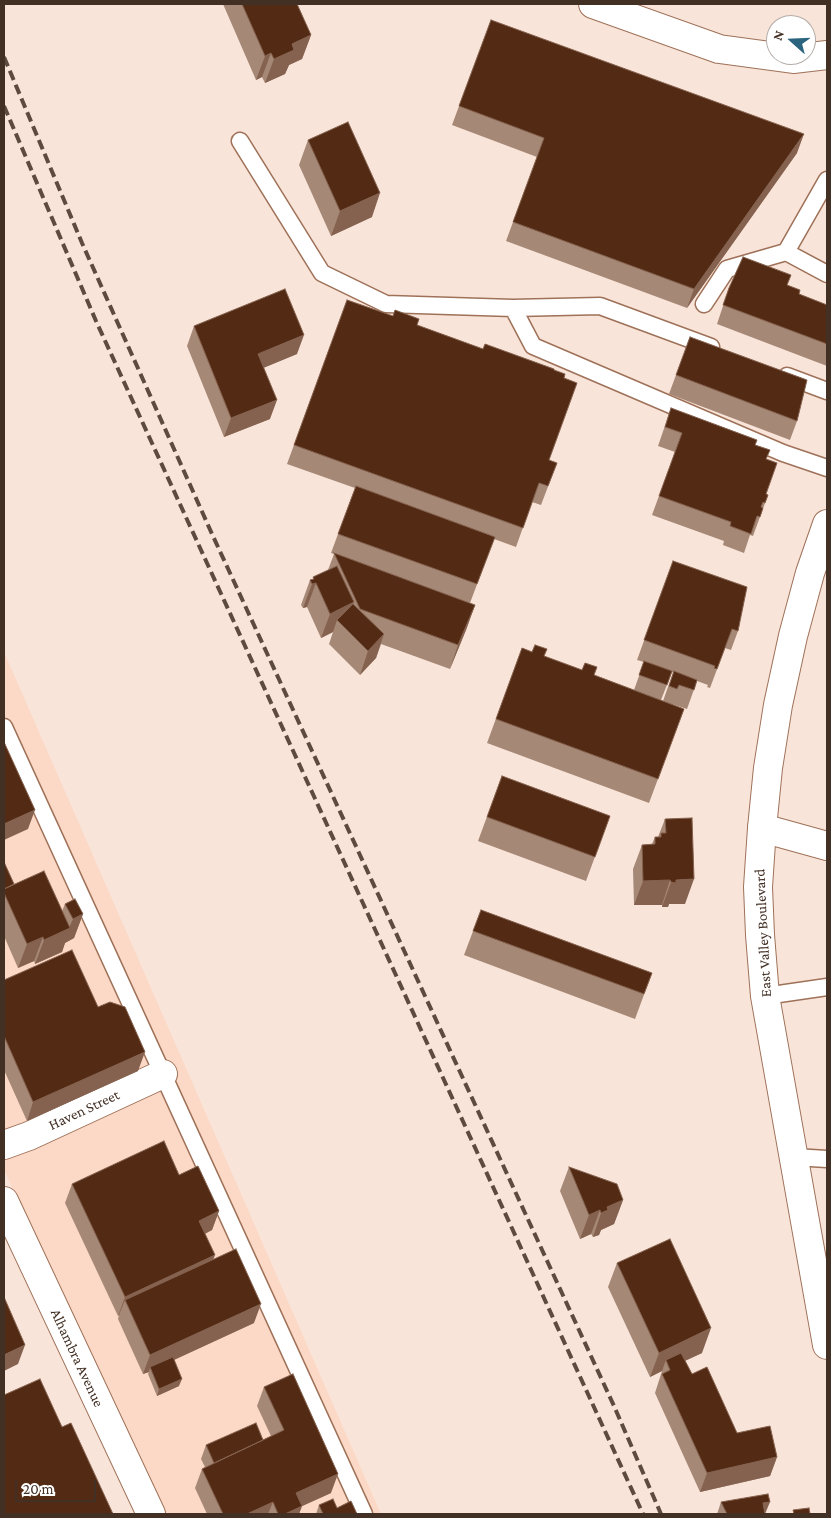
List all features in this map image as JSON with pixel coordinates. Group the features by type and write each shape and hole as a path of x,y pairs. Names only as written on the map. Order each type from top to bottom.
{"main road":[{"path":"593,4 720,49 793,59 827,55"},
{"name":"East Valley Boulevard","path":"827,524 810,573 778,705 768,768 758,887 765,996 827,1338"},
{"path":"762,828 827,846"},
{"name":"Haven Street","path":"4,1144 29,1136 163,1074"},
{"name":"Alhambra Avenue","path":"4,1201 151,1514"}],"lane":[{"path":"240,141 322,273 386,304 513,308 600,306 729,354"},
{"path":"704,304 727,269 786,252 827,180"},
{"path":"786,252 827,274"},
{"path":"513,308 534,346 783,453 827,468"},
{"path":"774,371 827,391"},
{"path":"4,727 364,1514"},
{"path":"765,996 827,986"},
{"path":"794,1157 827,1159"}],"shaded area":[{"path":"4,652 381,1514 163,1514 4,1170"}],"building":[{"path":"242,4 297,4 311,35 292,44 294,50 274,59 271,53 265,56"},
{"path":"491,20 804,134 694,289 513,222 544,138 459,106"},
{"path":"348,122 380,193 340,211 308,140"},
{"path":"743,257 791,275 787,285 800,290 799,294 827,305 827,344 723,305"},
{"path":"285,289 304,335 258,354 277,400 231,418 194,326"},
{"path":"347,300 393,316 395,310 419,319 417,325 483,349 485,344 554,369 565,374 564,378 577,383 549,460 557,463 548,486 539,483 523,528 294,445"},
{"path":"690,337 807,380 797,421 676,375"},
{"path":"671,408 757,440 755,445 770,450 766,459 777,463 766,494 768,495 761,507 763,508 760,517 757,516 751,534 730,526 731,522 659,496 682,433 665,427"},
{"path":"356,486 495,537 477,584 338,534"},
{"path":"334,553 475,605 458,645 360,609"},
{"path":"673,561 747,587 738,631 732,629 717,669 714,668 715,666 644,640"},
{"path":"337,566 354,602 330,614 316,583 312,584 310,580"},
{"path":"353,604 384,634 368,651 337,620"},
{"path":"535,645 547,649 544,656 582,670 585,663 597,667 594,675 684,709 658,779 496,719 522,648 532,652"},
{"path":"644,661 672,671 667,685 639,675"},
{"path":"674,671 697,680 694,690 679,685 677,689 669,686"},
{"path":"4,742 35,810 4,824"},
{"path":"502,776 610,816 595,857 487,817"},
{"path":"692,818 694,879 676,880 676,883 670,880 643,881 642,845 655,844 655,837 661,837 661,833 666,833 665,819"},
{"path":"4,862 14,884 4,889"},
{"path":"44,871 70,928 44,940 43,937 27,944 4,893 4,889"},
{"path":"75,899 83,914 73,919 65,904"},
{"path":"481,910 652,973 644,994 473,931"},
{"path":"72,950 98,1007 110,1002 125,1007 145,1052 33,1102 4,1036 4,980"},
{"path":"164,1141 179,1175 198,1166 219,1211 199,1221 215,1255 125,1297 72,1184"},
{"path":"569,1167 617,1184 623,1200 607,1207 608,1210 601,1213 600,1210 589,1215"},
{"path":"670,1239 711,1328 659,1353 617,1263"},
{"path":"236,1249 261,1304 150,1355 125,1300"},
{"path":"4,1297 25,1345 4,1355"},
{"path":"681,1353 692,1374 707,1367 737,1433 770,1426 777,1457 707,1473 662,1374 670,1370 666,1360"},
{"path":"173,1357 182,1379 159,1389 150,1367"},
{"path":"293,1374 338,1474 296,1493 302,1506 285,1514 278,1514 273,1502 247,1514 223,1514 202,1469 284,1430 264,1387"},
{"path":"40,1379 62,1427 71,1423 113,1514 5,1514 4,1395"},
{"path":"256,1423 263,1440 214,1463 206,1445"},
{"path":"768,1494 770,1502 763,1503 765,1514 727,1514 721,1502"},
{"path":"333,1499 337,1508 351,1501 357,1514 323,1514 319,1505"},
{"path":"809,1508 810,1514 794,1514 793,1510"}],"railway":[{"path":"4,57 82,243 212,534 614,1406 661,1514"},
{"path":"4,106 96,321 643,1514"}]}
